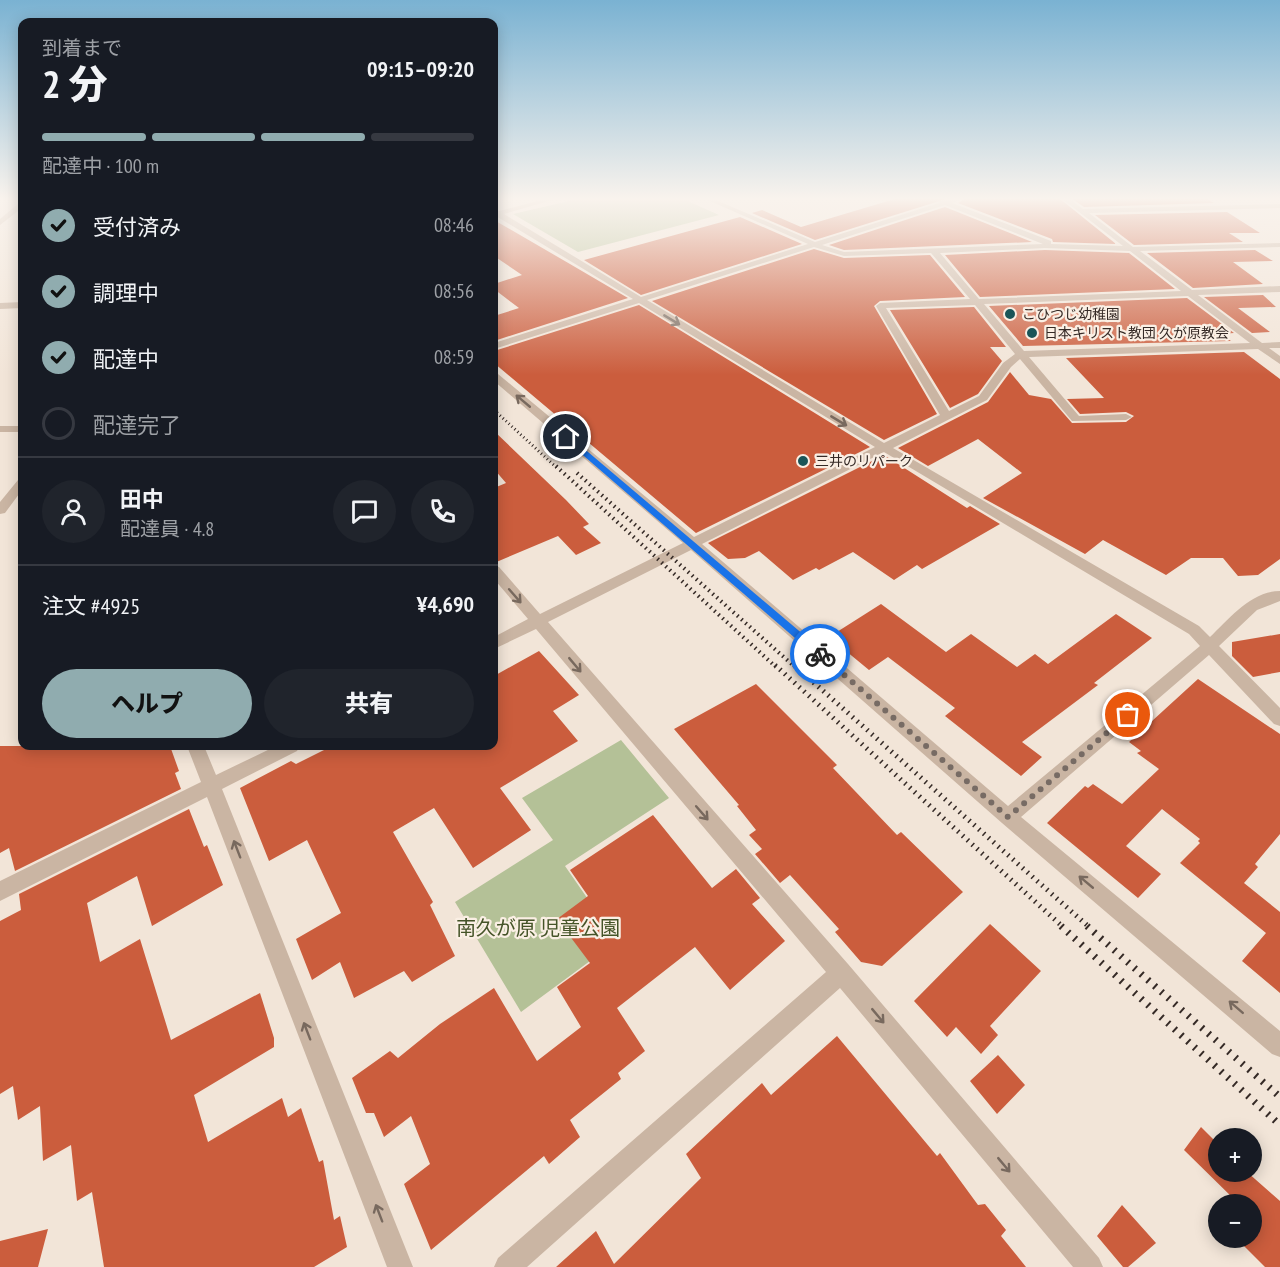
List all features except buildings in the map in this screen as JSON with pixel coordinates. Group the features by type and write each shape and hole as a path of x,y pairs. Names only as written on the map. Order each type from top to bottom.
{"street":[{"path":"567,257 1194,630 1280,718"},
{"path":"498,345 772,257"},
{"path":"939,257 1076,419 1126,417"},
{"path":"1144,257 1280,361"},
{"path":"947,417 880,306 1280,289"},
{"path":"0,306 18,305"},
{"path":"498,641 983,398 1007,365 1021,354 1280,345"},
{"path":"498,379 692,543 1008,817 1280,1046"},
{"path":"0,429 18,429"},
{"path":"0,510 18,488"},
{"path":"498,575 1090,1267"},
{"path":"1008,817 1210,646 1252,606 1278,598"},
{"path":"198,750 400,1267"},
{"path":"0,891 283,750"},
{"path":"507,1267 825,988 840,972"}],"green space":[{"name":"南久が原 児童公園","path":"621,740 669,798 565,866 617,941 521,1012 455,902 553,840 522,798"}],"railway":[{"path":"498,414 557,468"},
{"path":"556,466 776,667"},
{"path":"577,473 795,667"},
{"path":"775,665 1063,927"},
{"path":"794,665 1089,927"},
{"path":"1061,926 1280,1125"},
{"path":"1087,926 1280,1097"}],"way so far":[{"path":"820,654 1008,817 1128,715"}],"place":[{"name":"こひつじ幼稚園","path":"1010,314"},
{"name":"日本キリスト教団 久が原教会","path":"1032,333"},
{"name":"三井のリパーク","path":"803,461"}],"route":[{"path":"566,437 820,654"}]}
